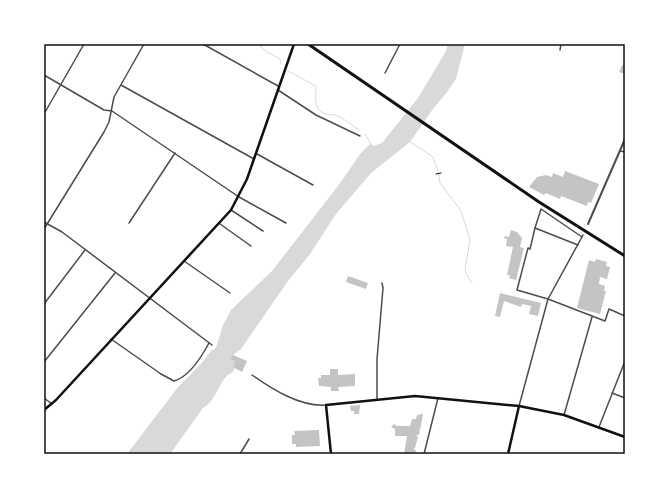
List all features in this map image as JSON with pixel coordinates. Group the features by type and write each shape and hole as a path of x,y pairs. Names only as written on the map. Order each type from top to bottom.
{"highway":[{"path":"308,44 430,127 583,235 625,256"}],"main road":[{"path":"44,410 52,404 149,298 220,224 231,210 239,197 254,160 278,86 294,44"},
{"path":"331,454 326,405 415,396 519,406 564,415 625,437"},
{"path":"508,454 519,406"}],"street":[{"path":"44,114 84,44"},
{"path":"44,229 104,132 112,111 114,97 144,44"},
{"path":"203,44 278,86"},
{"path":"385,73 400,44"},
{"path":"560,50 561,44"},
{"path":"44,75 104,110 112,111 239,197 286,223"},
{"path":"121,85 254,160"},
{"path":"277,90 316,115 360,136"},
{"path":"588,224 625,139"},
{"path":"620,151 625,152"},
{"path":"129,223 176,153"},
{"path":"256,154 313,185"},
{"path":"519,406 548,299 583,235 541,209 530,249 528,248 517,290 548,299 605,321 609,309 625,316"},
{"path":"231,210 263,231"},
{"path":"44,222 85,249 212,345"},
{"path":"220,224 251,246"},
{"path":"535,228 578,245"},
{"path":"44,304 85,249"},
{"path":"184,261 230,293"},
{"path":"44,362 116,273"},
{"path":"377,400 377,359 383,288 382,283"},
{"path":"564,415 592,317"},
{"path":"111,339 174,381 185,374 199,359 209,343"},
{"path":"599,427 625,362"},
{"path":"252,375 272,389 312,405 326,405"},
{"path":"612,393 625,398"},
{"path":"44,398 52,404"},
{"path":"424,454 438,398"},
{"path":"240,454 249,439"}],"path":[{"path":"436,174 441,173"}],"shaded area":[{"path":"448,44 465,44 456,79 410,142 371,173 336,214 310,254 288,281 241,349 233,355 231,359 235,361 233,367 235,368 233,372 228,375 212,400 203,408 170,454 127,454 178,387 200,365 211,351 216,348 223,325 231,310 272,271 341,182 360,154 371,143 373,146 382,143 418,98 446,51"}],"building":[{"path":"622,65 625,66 625,74 619,72"},
{"path":"565,171 599,184 591,203 588,202 587,206 561,196 560,199 546,193 544,195 529,187 537,177 546,175 552,177 553,173 563,177"},
{"path":"511,230 517,232 522,238 520,247 524,248 516,280 509,278 510,275 507,275 513,247 506,246 507,239 504,238 505,236 509,237"},
{"path":"596,259 607,262 606,266 610,267 607,279 600,277 599,284 605,286 604,291 606,291 600,314 577,308 589,260 595,262"},
{"path":"348,276 368,283 366,289 346,282"},
{"path":"500,293 541,303 538,316 529,314 531,306 522,304 521,307 504,301 500,317 495,316"},
{"path":"233,355 247,361 242,372 233,367 235,361 230,359"},
{"path":"330,369 338,369 338,375 355,374 355,386 338,387 339,391 331,391 331,387 319,386 318,378 321,378 321,375 330,375"},
{"path":"360,405 359,414 354,414 354,411 351,411 350,406"},
{"path":"423,414 420,430 418,429 420,431 419,435 416,435 418,437 415,448 413,449 416,450 415,454 404,454 407,436 395,436 395,429 391,427 394,424 397,426 410,426 412,419 416,419 417,415"},
{"path":"319,430 320,446 296,447 296,444 292,444 292,435 295,435 294,431"}],"waterway":[{"path":"258,44 267,52 280,59 281,64"},
{"path":"288,71 316,86 316,102 321,112 338,116 359,130"},
{"path":"365,134 371,144"},
{"path":"410,142 433,157 440,183 461,211 470,240 465,269 466,274 472,283"}]}
